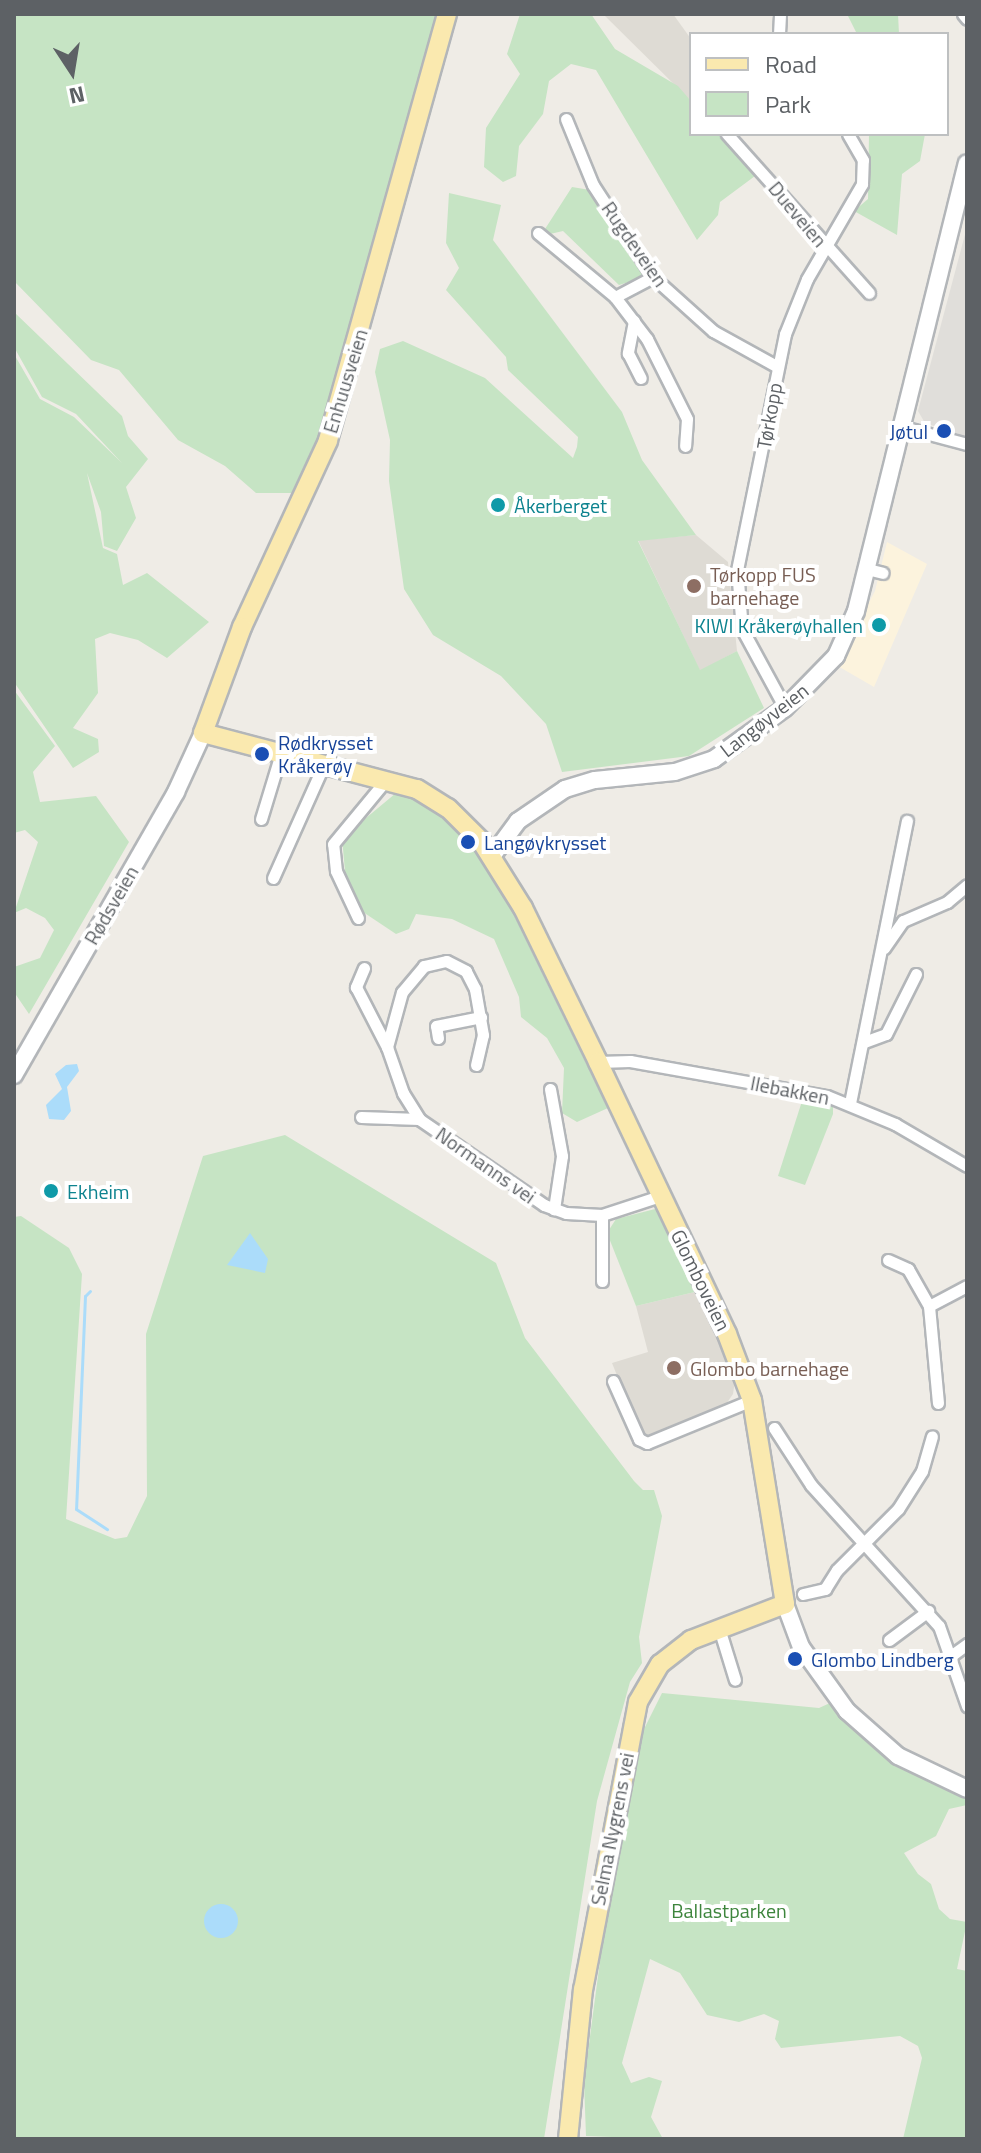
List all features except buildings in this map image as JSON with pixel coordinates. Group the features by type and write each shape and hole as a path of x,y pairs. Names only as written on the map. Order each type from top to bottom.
{"main road":[{"name":"Enhuusveien","path":"203,733 242,627 328,441 447,14"},
{"name":"Langøyveien","path":"487,848 535,806 578,784 675,772 714,759 785,708 844,643 875,571 903,427 967,164"},
{"name":"Glomboveien","path":"203,733 386,780 438,801 487,848 598,1062 722,1322 752,1400 785,1604 801,1647 847,1711 898,1756 925,1773 967,1789"},
{"name":"Rødsveien","path":"14,1075 176,792 203,733"},
{"name":"Selma Nygrens vei","path":"568,2139 593,1929 638,1702 660,1664 691,1640 785,1604"}],"street":[{"path":"963,14 967,19"},
{"name":"Rugdeveien","path":"566,119 593,185 653,277 713,331 778,367"},
{"name":"Dueveien","path":"729,136 869,293"},
{"name":"Tørkopp","path":"785,708 747,641 735,588 778,367 799,298 824,245 862,184 863,160 849,136"},
{"path":"538,233 615,297 660,358 687,419 685,446"},
{"path":"615,297 653,277"},
{"path":"634,321 628,353 641,378"},
{"path":"903,427 967,444"},
{"path":"261,819 281,753"},
{"path":"273,878 324,764"},
{"path":"358,918 336,871 333,844 386,780"},
{"path":"850,1103 884,948 884,923 907,821"},
{"path":"884,948 903,921 947,902 967,885"},
{"path":"387,1047 402,992 413,975 436,961 466,971 481,1017 483,1052 476,1065"},
{"name":"Normanns vei","path":"364,968 356,987 387,1047 403,1093 419,1119 554,1209 602,1215 660,1196"},
{"path":"864,1042 886,1034 916,974"},
{"path":"438,1038 436,1026 481,1017"},
{"name":"Ilebakken","path":"598,1062 630,1061 850,1103 967,1166"},
{"name":"Normanns vei","path":"550,1089 562,1156 554,1209"},
{"name":"Normanns vei","path":"361,1117 419,1119"},
{"path":"602,1215 602,1281"},
{"path":"888,1260 908,1269 929,1306 938,1403"},
{"path":"929,1306 967,1286"},
{"path":"613,1381 639,1439 647,1443 752,1400"},
{"path":"774,1428 811,1485 928,1611 952,1655 967,1706"},
{"path":"803,1594 825,1589 837,1570 898,1509 922,1471 932,1436"},
{"path":"889,1640 928,1611"},
{"path":"719,1628 735,1680"},
{"path":"952,1655 967,1644"}],"shaded area":[{"path":"603,14 673,14 689,36 689,99"},
{"name":"Jøtul","path":"967,227 967,437 925,423 918,411"},
{"name":"Tørkopp FUS barnehage","path":"696,535 728,562 737,651 700,671 638,540"},
{"path":"887,542 927,564 874,687 836,665 875,591"},
{"name":"Glombo barnehage","path":"699,1291 736,1374 733,1394 722,1410 651,1438 641,1435 612,1363 648,1352 636,1306"}],"green space":[{"path":"14,14 444,14 312,469 299,493 256,493 225,466 178,440 119,370 91,360 14,281"},
{"path":"520,14 591,14 615,49 678,86 689,99 689,136 722,136 755,176 720,202 718,215 697,240 596,70 571,64 549,81 543,114 519,146 516,176 503,182 484,167 486,128 520,74 507,54"},
{"path":"847,14 898,14 899,32 856,32"},
{"path":"869,136 925,136 920,161 902,174 897,235 854,211 868,199"},
{"path":"572,187 590,190 645,274 642,278 619,285 563,231 550,234 545,229"},
{"path":"449,193 501,205 493,240 622,412 642,460 696,535 638,541 700,670 737,651 764,708 689,756 562,772 546,724 501,676 433,635 404,589 389,481 390,440 375,372 380,349 403,341 485,378 573,458 577,447 578,437 508,370 506,357 446,290 459,268 446,243"},
{"path":"14,312 122,416 128,436 148,459 126,487 136,518 117,551 104,546 101,512 87,473 103,548 117,554 123,585 147,573 209,622 167,658 138,640 110,633 95,639 98,693 73,728 98,739 99,752 73,768 14,682 14,354 40,399 74,417 122,463 76,414 42,397 14,347"},
{"path":"14,690 55,746 33,772 40,802 96,796 129,842 29,1014 14,992 14,967 40,958 54,930 45,918 26,908 14,913 38,842 25,830 14,833"},
{"path":"402,788 431,804 491,868 608,1108 577,1122 562,1113 564,1068 547,1038 521,1017 519,997 494,939 452,919 416,914 409,929 396,934 360,910 346,882 342,838"},
{"path":"803,1098 833,1106 833,1114 805,1185 778,1176"},
{"path":"285,1135 496,1263 525,1338 634,1481 643,1490 654,1490 662,1516 639,1637 642,1663 630,1682 597,1801 544,2139 14,2139 14,1217 21,1216 69,1248 82,1274 66,1519 115,1539 127,1537 147,1496 146,1334 203,1156"},
{"path":"659,1208 699,1291 636,1306 607,1233 616,1219"},
{"name":"Ballastparken","path":"662,1693 819,1708 830,1703 895,1763 967,1795 967,1805 949,1809 936,1836 904,1853 918,1874 931,1884 939,1909 950,1919 967,1922 957,1969 967,1971 967,2139 903,2139 922,2058 918,2046 900,2036 781,2048 775,2039 779,2021 764,2014 739,2022 707,2015 680,1973 650,1959 622,2063 631,2083 649,2077 662,2081 651,2117 663,2139 586,2136 584,2082 605,1923 641,1735"}],"water":[{"path":"77,1064 79,1071 67,1087 71,1111 64,1120 49,1119 46,1105 62,1089 55,1074 66,1065"},
{"path":"250,1233 268,1259 265,1273 227,1265"},
{"path":"221,1904 233,1909 238,1921 233,1933 221,1938 209,1933 204,1921 209,1909"}],"waterway":[{"path":"90,1291 85,1296 76,1509 107,1529"}],"place":[{"name":"Jøtul","path":"944,431"},
{"name":"Åkerberget","path":"498,505"},
{"name":"Tørkopp FUS barnehage","path":"694,586"},
{"name":"KIWI Kråkerøyhallen","path":"879,625"},
{"name":"Rødkrysset Kråkerøy","path":"262,754"},
{"name":"Langøykrysset","path":"468,842"},
{"name":"Ekheim","path":"51,1191"},
{"name":"Glombo barnehage","path":"674,1368"},
{"name":"Glombo Lindberg","path":"795,1659"}]}
